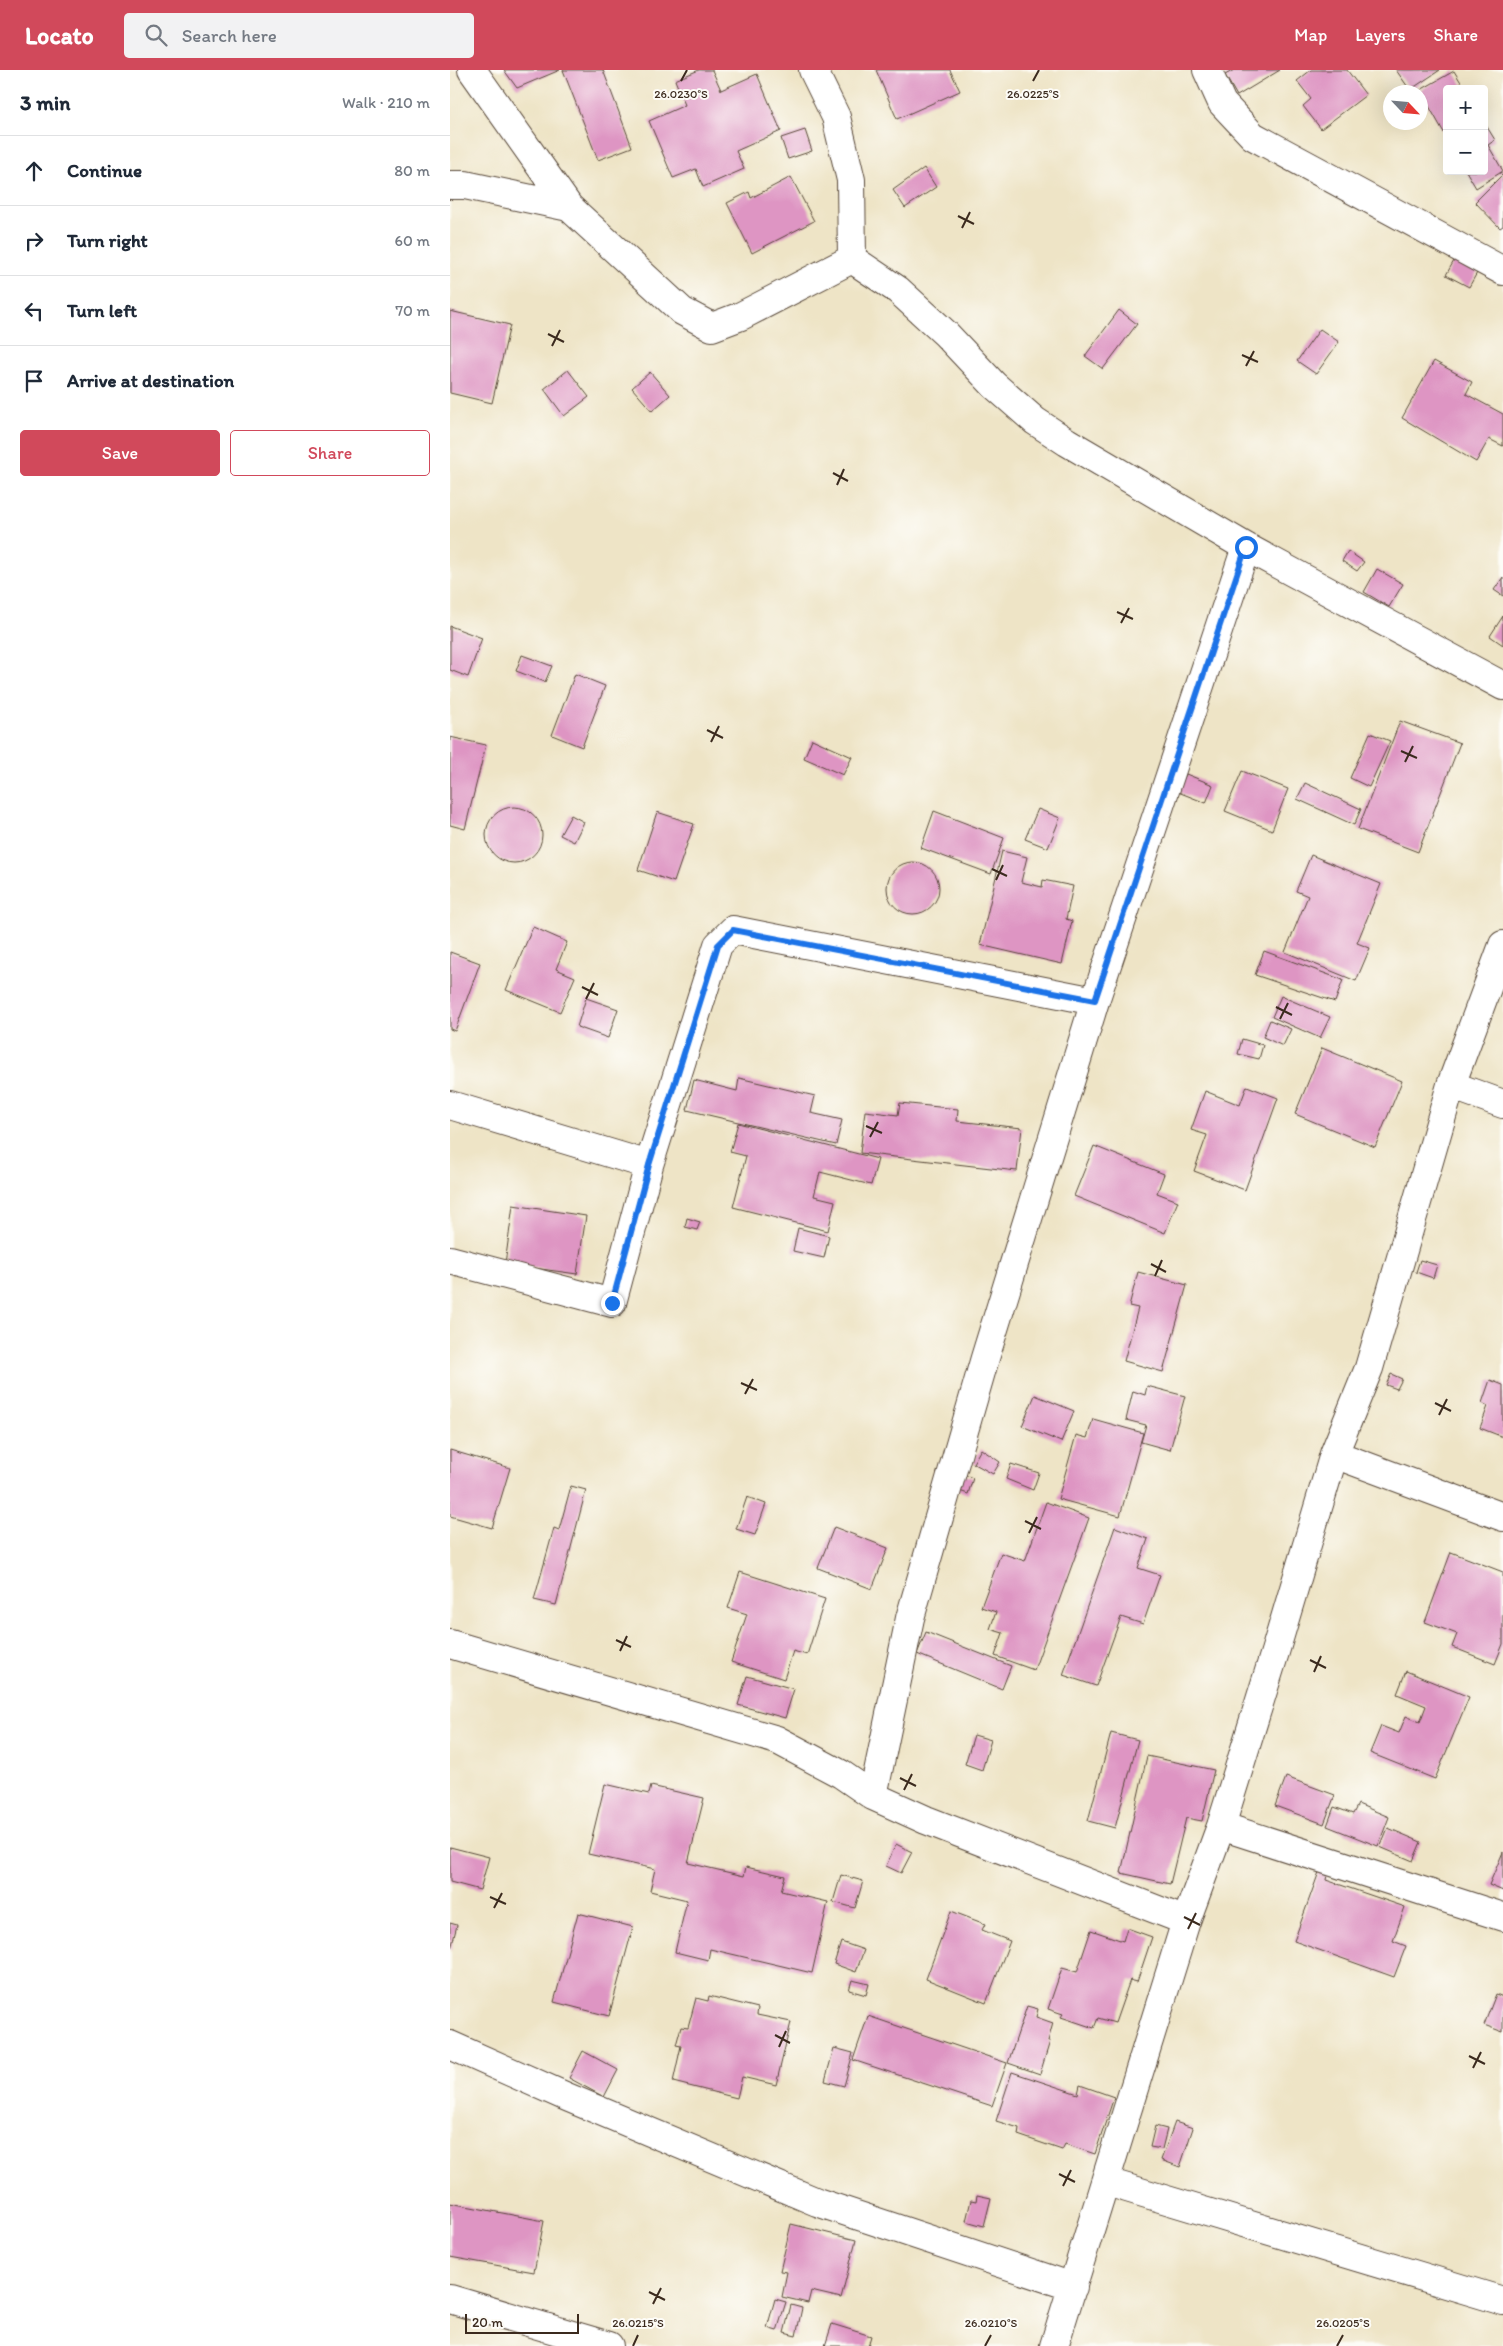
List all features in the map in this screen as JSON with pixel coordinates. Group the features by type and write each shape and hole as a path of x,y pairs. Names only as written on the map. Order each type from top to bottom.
{"street":[{"path":"472,70 569,207 682,311 712,327 741,316 852,259"},
{"path":"812,70 836,117 851,180 852,259"},
{"path":"1208,70 1222,103 1252,136 1503,271"},
{"path":"450,185 464,185 569,207"},
{"path":"852,259 898,290 946,334 994,385 1036,421 1067,442 1246,547 1503,686"},
{"path":"872,1796 910,1618 986,1358 1095,1000 1246,547"},
{"path":"450,1260 612,1303 649,1165 718,945 733,930 1095,1000"},
{"path":"1054,2346 1186,1921 1221,1826 1276,1652 1334,1454 1369,1368 1451,1084 1503,945"},
{"path":"1451,1084 1503,1104"},
{"path":"450,1105 649,1165"},
{"path":"1334,1454 1503,1517"},
{"path":"450,1644 777,1740 842,1774 872,1796 926,1820 1186,1921"},
{"path":"1221,1826 1503,1917"},
{"path":"450,2045 567,2097 817,2202 1073,2287"},
{"path":"1106,2182 1503,2301"},
{"path":"450,2299 609,2346"}],"building":[{"path":"504,70 560,70 517,88"},
{"path":"563,70 603,70 632,147 598,160"},
{"path":"699,70 712,70 721,90 757,74 781,131 736,151 744,169 703,187 696,169 673,178 649,121 685,105 675,80"},
{"path":"876,70 950,70 960,91 897,119"},
{"path":"1234,70 1280,70 1237,96 1225,75"},
{"path":"1311,70 1347,70 1366,95 1321,129 1303,106 1311,99 1297,81"},
{"path":"1396,70 1440,70 1418,85 1406,85"},
{"path":"1454,71 1463,85 1443,85 1443,131 1428,104 1428,86"},
{"path":"1488,129 1495,140 1488,145"},
{"path":"805,130 812,151 788,159 781,138"},
{"path":"1488,145 1503,171 1476,188 1468,175 1488,175"},
{"path":"924,168 936,187 905,208 893,190"},
{"path":"1503,174 1503,226 1500,228 1475,202"},
{"path":"791,177 814,221 752,253 727,203 749,192 751,198"},
{"path":"1455,259 1478,271 1469,287 1446,275"},
{"path":"1119,310 1137,324 1103,369 1085,356"},
{"path":"450,311 510,325 492,403 450,393"},
{"path":"1320,329 1339,342 1316,374 1297,361"},
{"path":"1434,361 1472,382 1466,394 1503,414 1503,446 1489,439 1476,462 1402,418"},
{"path":"568,370 589,397 564,416 544,389"},
{"path":"650,372 670,395 652,411 632,388"},
{"path":"1348,551 1364,562 1357,571 1342,561"},
{"path":"1377,569 1403,584 1389,607 1364,592"},
{"path":"1503,577 1503,596 1494,590"},
{"path":"1503,616 1503,645 1490,636"},
{"path":"450,626 482,638 468,677 450,670"},
{"path":"522,655 552,666 545,682 516,671"},
{"path":"575,674 605,686 582,747 552,735"},
{"path":"1400,721 1460,743 1418,852 1358,829"},
{"path":"1370,733 1390,741 1369,787 1350,778"},
{"path":"450,737 486,745 465,829 450,825"},
{"path":"812,739 852,757 843,775 804,758"},
{"path":"1242,771 1288,789 1272,830 1225,811"},
{"path":"1186,774 1213,785 1206,803 1178,792"},
{"path":"1305,783 1361,809 1354,825 1297,799"},
{"path":"514,807 525,809 534,815 540,824 542,835 540,846 534,855 525,861 514,863 503,861 494,855 488,846 486,835 488,824 494,815 503,809"},
{"path":"1038,809 1060,818 1048,848 1025,839"},
{"path":"934,811 1004,838 991,874 921,848"},
{"path":"657,812 694,824 674,882 638,870"},
{"path":"571,815 584,822 574,842 560,835"},
{"path":"1002,851 1027,857 1021,882 1042,887 1043,880 1073,886 1066,919 1072,921 1062,964 980,945"},
{"path":"1311,855 1381,884 1357,943 1370,948 1356,981 1285,952 1308,896 1296,891"},
{"path":"908,862 918,862 932,869 939,883 939,893 932,907 918,914 908,914 898,910 891,903 887,893 887,883 891,873 898,866"},
{"path":"533,927 567,942 556,969 575,977 560,1012 506,990"},
{"path":"1264,951 1343,980 1335,1002 1255,975"},
{"path":"450,952 480,963 455,1031 450,1029"},
{"path":"1281,996 1330,1017 1320,1038 1272,1017"},
{"path":"586,998 618,1009 608,1038 577,1027"},
{"path":"1270,1020 1291,1029 1283,1046 1263,1037"},
{"path":"1242,1039 1263,1045 1259,1059 1238,1054"},
{"path":"1322,1048 1402,1081 1375,1147 1295,1114"},
{"path":"739,1078 815,1096 811,1113 842,1120 836,1145 687,1110 694,1080 737,1091"},
{"path":"1247,1086 1278,1098 1245,1190 1194,1171 1207,1135 1191,1130 1205,1091 1240,1105"},
{"path":"900,1103 958,1109 957,1121 1022,1128 1017,1171 860,1153 865,1111 898,1115"},
{"path":"738,1123 878,1159 871,1185 820,1172 814,1196 835,1201 828,1231 733,1207 746,1156 730,1152"},
{"path":"1094,1146 1164,1174 1157,1193 1178,1201 1165,1233 1074,1196"},
{"path":"513,1205 586,1216 577,1274 505,1264"},
{"path":"687,1218 700,1222 697,1230 685,1227"},
{"path":"798,1228 829,1236 824,1258 793,1251"},
{"path":"1420,1260 1437,1265 1433,1278 1416,1272"},
{"path":"1138,1272 1187,1285 1163,1372 1124,1361 1138,1308 1129,1306"},
{"path":"1391,1374 1402,1379 1397,1389 1386,1385"},
{"path":"1490,1380 1503,1385 1503,1437 1480,1428 1488,1406 1482,1403"},
{"path":"1147,1386 1185,1396 1170,1450 1141,1442 1146,1425 1126,1420 1133,1391 1145,1395"},
{"path":"1035,1395 1074,1411 1061,1442 1022,1426"},
{"path":"1093,1419 1143,1433 1120,1516 1058,1499 1076,1435 1087,1438"},
{"path":"981,1449 1000,1462 993,1474 973,1463"},
{"path":"450,1450 510,1468 492,1528 450,1516"},
{"path":"1011,1464 1039,1473 1033,1490 1006,1479"},
{"path":"962,1474 973,1478 968,1494 957,1490"},
{"path":"571,1486 586,1490 556,1605 534,1600 554,1528 559,1530"},
{"path":"747,1497 766,1504 755,1535 736,1529"},
{"path":"1046,1502 1089,1518 1034,1670 995,1656 1003,1633 990,1629 996,1612 981,1607 1001,1553 1025,1561"},
{"path":"834,1527 888,1548 872,1589 818,1568"},
{"path":"1115,1527 1148,1539 1138,1568 1160,1575 1143,1624 1121,1617 1096,1686 1063,1675"},
{"path":"1451,1552 1503,1572 1503,1644 1495,1664 1452,1647 1457,1634 1425,1622"},
{"path":"740,1572 825,1599 807,1655 793,1651 784,1679 731,1662 747,1614 728,1608"},
{"path":"926,1632 1011,1666 1002,1689 917,1654"},
{"path":"1406,1671 1469,1697 1435,1779 1370,1753 1381,1726 1399,1733 1406,1716 1420,1722 1426,1706 1397,1694"},
{"path":"747,1676 794,1689 785,1718 738,1705"},
{"path":"1111,1733 1138,1740 1115,1828 1088,1821"},
{"path":"974,1735 991,1740 982,1770 965,1764"},
{"path":"1147,1756 1214,1770 1202,1821 1186,1818 1170,1884 1121,1873"},
{"path":"1286,1777 1335,1795 1324,1824 1275,1806"},
{"path":"605,1784 649,1794 651,1786 704,1798 688,1863 744,1876 746,1867 785,1876 781,1891 828,1902 812,1973 710,1949 708,1960 675,1952 687,1900 650,1891 655,1869 588,1854"},
{"path":"1358,1804 1389,1817 1378,1846 1327,1826 1334,1807 1353,1814"},
{"path":"1388,1828 1421,1842 1413,1861 1380,1847"},
{"path":"896,1844 912,1852 901,1873 886,1866"},
{"path":"450,1847 489,1857 480,1890 450,1882"},
{"path":"1503,1852 1503,1891 1489,1885"},
{"path":"1319,1872 1327,1875 1326,1880 1405,1907 1393,1941 1406,1946 1394,1977 1294,1941"},
{"path":"841,1875 863,1881 855,1908 833,1902"},
{"path":"951,1911 985,1924 982,1930 1010,1941 986,2003 926,1979"},
{"path":"578,1913 633,1927 609,2016 554,2002"},
{"path":"450,1923 457,1925 451,1949 450,1949"},
{"path":"1127,1928 1152,1937 1137,1982 1130,1980 1115,2023 1098,2018 1094,2028 1061,2017 1063,2014 1048,2009 1062,1968 1077,1972 1091,1930 1123,1941"},
{"path":"841,1942 864,1950 856,1972 834,1964"},
{"path":"852,1980 869,1984 866,1995 849,1990"},
{"path":"1496,1994 1503,1997 1503,2032 1484,2025"},
{"path":"709,1996 758,2008 757,2015 791,2022 776,2085 742,2077 737,2098 673,2082 681,2046 676,2045 681,2027 688,2028 696,1998 708,2001"},
{"path":"1027,2006 1038,2009 1036,2017 1053,2023 1048,2041 1050,2041 1040,2074 1008,2063"},
{"path":"868,2016 1007,2063 992,2106 853,2060"},
{"path":"834,2048 853,2053 844,2086 825,2081"},
{"path":"583,2051 618,2070 604,2097 569,2078"},
{"path":"1012,2072 1078,2094 1080,2085 1114,2097 1095,2154 1065,2144 1062,2150 1018,2135 1019,2128 996,2121"},
{"path":"1175,2122 1193,2128 1180,2167 1161,2160"},
{"path":"1155,2126 1167,2129 1162,2149 1150,2147"},
{"path":"977,2195 991,2198 984,2226 966,2221 971,2200 976,2201"},
{"path":"450,2203 544,2221 534,2272 450,2257"},
{"path":"791,2224 856,2240 841,2298 811,2291 808,2303 782,2297 787,2272 780,2271"},
{"path":"775,2299 786,2302 777,2331 767,2328"},
{"path":"791,2305 802,2308 796,2336 784,2333"},
{"path":"832,2324 871,2336 868,2346 825,2346"}],"route":[{"path":"612,1303 649,1165 718,945 733,930 1095,1000 1246,547"}]}
